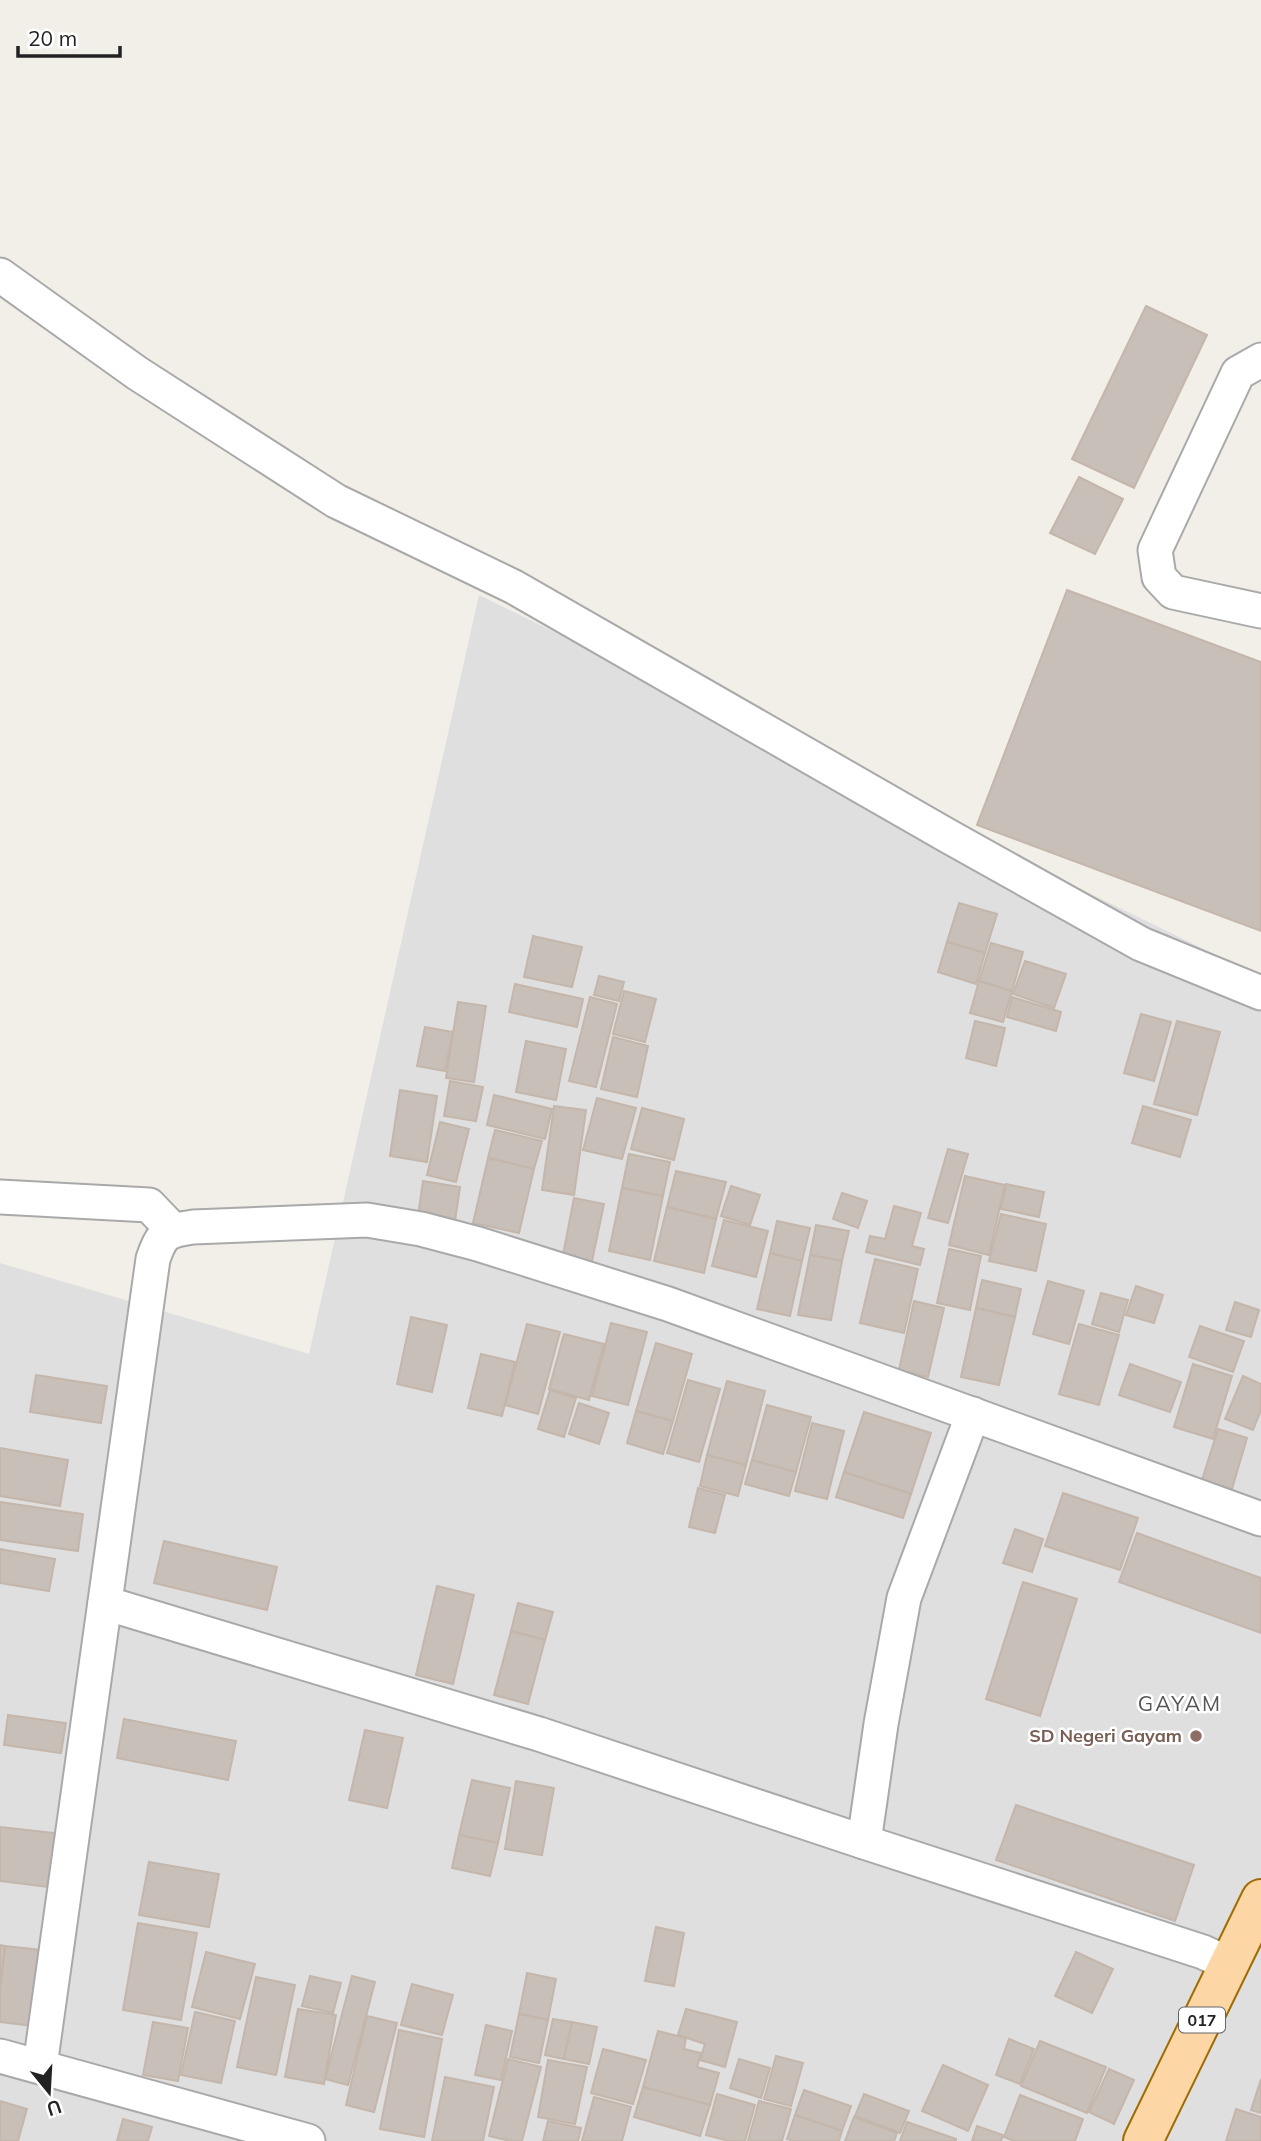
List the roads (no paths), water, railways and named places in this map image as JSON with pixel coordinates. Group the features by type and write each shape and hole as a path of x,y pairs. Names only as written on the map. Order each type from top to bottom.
{"main road":[{"name":"017","path":"1143,2141 1261,1899"}],"street":[{"path":"0,275 137,373 336,501 514,587 1141,944 1261,993"},
{"path":"1261,360 1258,359 1238,373 1155,551 1159,577 1172,592 1261,611"},
{"path":"0,1197 149,1205 173,1230"},
{"path":"40,2066 153,1259 159,1241 173,1230 367,1220 421,1229 478,1244 668,1304 1261,1519"},
{"path":"864,1842 881,1724 904,1598 973,1414"},
{"path":"105,1603 539,1734 1203,1952 1229,1964"},
{"path":"0,2056 308,2141"}],"place":[{"name":"SD Negeri Gayam","path":"1196,1736"}],"district":[{"name":"GAYAM","path":"1180,1704"}]}
